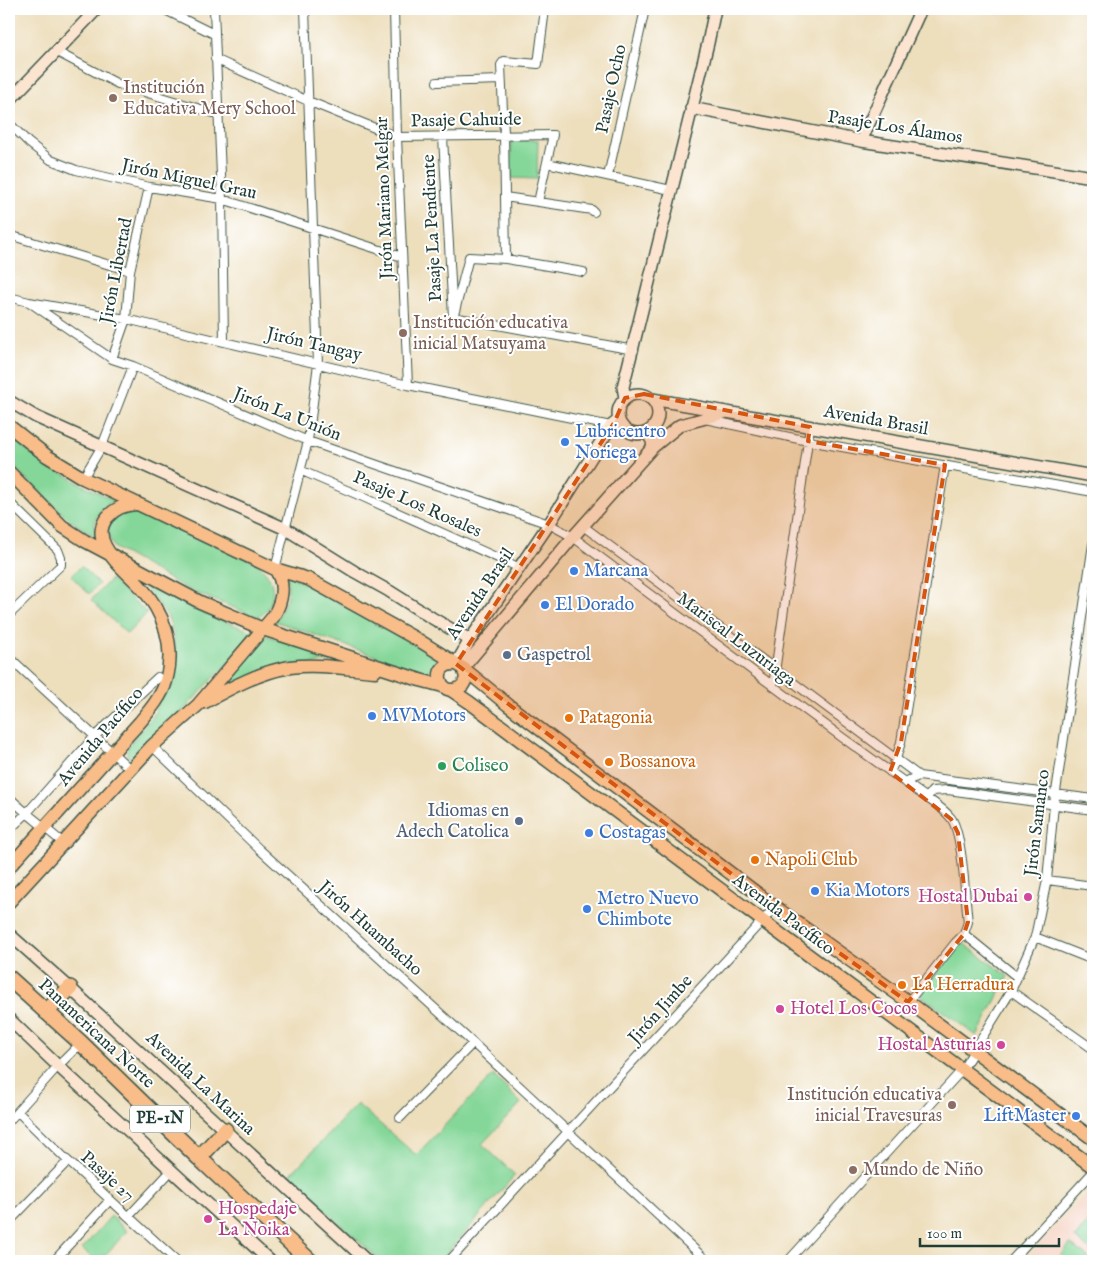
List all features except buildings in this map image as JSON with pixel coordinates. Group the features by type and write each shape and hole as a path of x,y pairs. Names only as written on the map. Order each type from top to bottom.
{"highway":[{"name":"Panamericana Norte","path":"9,978 82,1043 199,1158 310,1261"},
{"path":"46,1012 70,988"},
{"path":"199,1158 225,1130"}],"main road":[{"path":"9,101 97,9"},
{"path":"715,9 634,350 623,387 625,398 618,411 615,423 633,433 643,433 728,412"},
{"path":"861,141 921,9"},
{"name":"Pasaje Los Álamos","path":"691,108 861,141 1093,177"},
{"path":"625,398 644,394 652,399 658,412 657,421 649,430"},
{"name":"Avenida Brasil","path":"652,399 1093,476"},
{"path":"9,401 36,417 286,529 470,640"},
{"name":"Avenida Brasil","path":"460,666 470,640 520,568 615,423"},
{"path":"460,666 653,447 680,425"},
{"name":"Avenida Pacífico","path":"9,426 47,456 83,478 275,569 317,584 420,641 460,666 508,705 775,907 908,1002 1093,1139"},
{"path":"649,430 653,447"},
{"path":"9,472 62,526 111,556"},
{"path":"111,556 102,540 102,530 105,521 110,513 118,508 127,504 136,504"},
{"name":"Avenida Pacífico","path":"9,867 140,722 157,700 166,682 170,655 168,634 157,610 142,588 111,556"},
{"name":"Avenida Pacífico","path":"111,556 200,602 263,629 447,688 477,708 1093,1167"},
{"path":"9,902 152,746 198,705 263,629 279,608 282,598 282,586 275,569"},
{"path":"448,665 460,666 466,677 463,686 456,690 447,688 440,678 441,670 448,665"},
{"path":"198,705 258,676 290,667 322,666 397,673"},
{"name":"Avenida La Marina","path":"9,934 367,1261"},
{"path":"9,1019 270,1261"}],"street":[{"path":"162,9 214,34"},
{"path":"214,9 222,199 224,342"},
{"path":"275,569 302,471 318,364 305,9"},
{"name":"Jirón Mariano Melgar","path":"394,9 397,137 408,385"},
{"path":"506,259 501,65 504,61 538,64 545,9"},
{"name":"Pasaje Ocho","path":"608,176 645,9"},
{"path":"57,52 118,84 217,114"},
{"name":"Pasaje Cahuide","path":"215,59 308,101 397,137 504,134 553,135 547,163"},
{"path":"437,82 502,80"},
{"name":"Jirón Miguel Grau","path":"9,123 28,143 51,160 76,170 149,187 222,199 402,257"},
{"name":"Pasaje La Pendiente","path":"443,137 453,317"},
{"path":"538,202 547,163 671,190"},
{"name":"Jirón Libertad","path":"112,360 126,319 130,271 149,187"},
{"path":"505,197 592,210 594,212"},
{"path":"9,235 130,271"},
{"path":"583,272 506,259 469,257 453,317 634,350"},
{"name":"Jirón Tangay","path":"9,297 126,319 408,385 615,423"},
{"name":"Jirón La Unión","path":"29,302 112,360 133,366 308,441 549,524"},
{"path":"83,478 102,446 133,366"},
{"path":"703,419 808,441 1093,492"},
{"path":"773,686 810,427"},
{"path":"890,772 901,742 945,466"},
{"name":"Pasaje Los Rosales","path":"302,471 520,568"},
{"path":"9,502 58,550 61,558 60,565 9,615"},
{"name":"Mariscal Luzuriaga","path":"549,524 573,537 938,806 952,819 958,834 968,922 964,934"},
{"name":"Mariscal Luzuriaga","path":"583,526 918,776"},
{"name":"Jirón Samanco","path":"788,1261 962,1070 1011,991 1035,937 1047,880 1054,805 1093,544"},
{"path":"9,657 130,770"},
{"path":"9,830 26,814 94,737 158,677"},
{"name":"Jirón Huambacho","path":"152,746 259,849 473,1043 707,1261"},
{"path":"904,782 918,776 1093,799"},
{"path":"927,798 932,791 948,790 1093,810"},
{"path":"9,797 26,814 46,828 62,843"},
{"path":"1047,880 1093,886"},
{"name":"Jirón Jimbe","path":"449,1261 569,1133 775,907"},
{"path":"892,1018 908,1002 964,934 1017,977"},
{"path":"1035,937 1093,960"},
{"path":"1011,991 1093,1048"},
{"path":"9,1121 58,1066 82,1043"},
{"path":"400,1118 473,1043"},
{"name":"Pasaje 27","path":"18,1112 68,1161 177,1261"},
{"path":"9,1222 68,1161"},
{"path":"129,1216 171,1171"},
{"path":"1011,1261 1093,1172"},
{"path":"54,1261 110,1200"}],"highlighted area":[{"path":"644,394 810,427 808,441 945,465 901,742 890,772 951,819 958,833 968,922 964,934 908,1002 775,907 456,664 614,423 625,398"}],"shaded area":[{"path":"1087,1193 1093,1198 1093,1261 1024,1261"}],"green space":[{"path":"511,140 538,140 537,179 511,178"},
{"path":"9,434 36,458 115,501 105,507 98,515 94,531 95,537 68,519 9,462"},
{"path":"132,510 255,562 268,575 272,586 272,597 266,610 257,617 189,590 115,548 108,531 110,522 116,515"},
{"path":"81,566 99,584 89,594 71,576"},
{"path":"285,573 436,657 437,663 435,668 431,672 425,673 275,621 282,610 288,592"},
{"path":"111,579 147,613 127,634 91,600"},
{"path":"140,580 201,612 256,633 142,754 137,758 129,758 127,755 128,746 154,715 174,647 174,635 168,617"},
{"path":"265,635 346,661 345,663 325,661 214,693"},
{"path":"960,941 1008,976 977,1036 920,995"},
{"path":"493,1075 521,1103 482,1144 515,1175 440,1261 381,1261 288,1177 357,1104 416,1155"},
{"path":"1093,1215 1093,1252 1075,1238"},
{"path":"111,1216 127,1231 100,1261 96,1261 82,1249"},
{"path":"1070,1244 1093,1261 1057,1261"}],"place":[{"name":"Institución Educativa Mery School","path":"113,98"},
{"name":"Institución educativa inicial Matsuyama","path":"403,333"},
{"name":"Lubricentro Noriega","path":"565,442"},
{"name":"Marcana","path":"574,571"},
{"name":"El Dorado","path":"545,605"},
{"name":"Gaspetrol","path":"507,655"},
{"name":"MVMotors","path":"372,716"},
{"name":"Patagonia","path":"569,718"},
{"name":"Bossanova","path":"609,762"},
{"name":"Coliseo","path":"442,766"},
{"name":"Idiomas en Adech Catolica","path":"519,821"},
{"name":"Costagas","path":"589,833"},
{"name":"Napoli Club","path":"755,860"},
{"name":"Kia Motors","path":"815,891"},
{"name":"Hostal Dubai","path":"1028,897"},
{"name":"Metro Nuevo Chimbote","path":"587,909"},
{"name":"La Herradura","path":"902,985"},
{"name":"Hotel Los Cocos","path":"780,1009"},
{"name":"Hostal Asturias","path":"1001,1045"},
{"name":"Institución educativa inicial Travesuras","path":"952,1105"},
{"name":"LiftMaster","path":"1076,1116"},
{"name":"Mundo de Niño","path":"853,1170"},
{"name":"Hospedaje La Noika","path":"208,1219"}]}
